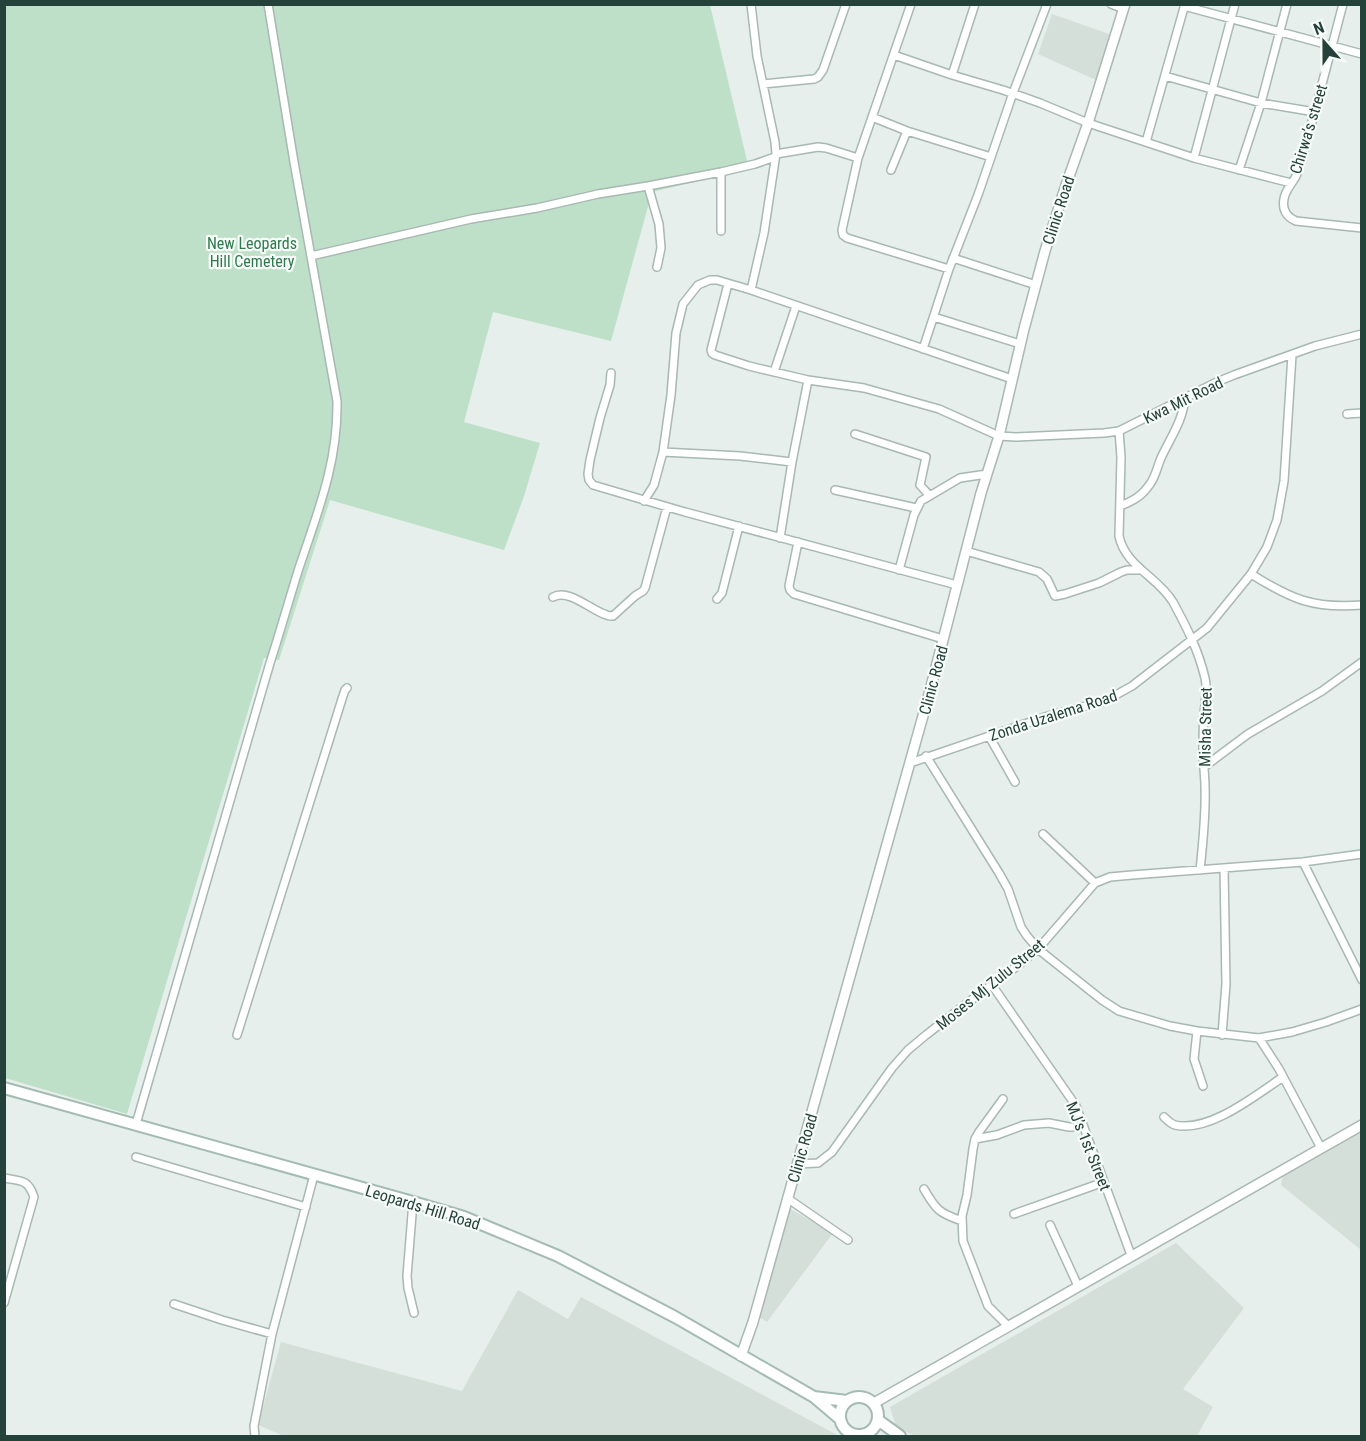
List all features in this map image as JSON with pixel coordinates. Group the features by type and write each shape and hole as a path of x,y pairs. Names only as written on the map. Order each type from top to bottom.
{"main road":[{"name":"Leopards Hill Road","path":"4,1088 464,1217 558,1256 675,1317 814,1397 840,1419"},
{"name":"Leopards Hill Road","path":"814,1397 847,1401"},
{"path":"854,1397 863,1397 873,1403 878,1411 875,1434 852,1433 843,1426 840,1419 842,1407 847,1401 854,1397"},
{"path":"878,1420 900,1437"}],"street":[{"path":"136,1124 259,699 299,568 324,496 337,424 337,401 268,4"},
{"path":"751,4 757,56 776,155 764,233 752,290"},
{"path":"763,84 818,77 823,70 846,4"},
{"path":"911,4 858,158 842,226 843,235 869,246 949,268"},
{"path":"952,75 975,4"},
{"path":"923,349 949,268 1047,4"},
{"path":"1111,4 1125,7"},
{"path":"1194,159 1235,4"},
{"path":"1239,170 1261,103 1287,4"},
{"name":"Chirwa’s street","path":"1343,4 1298,172 1286,192 1284,204 1286,214 1292,219 1362,228"},
{"path":"1146,142 1185,5 1362,54"},
{"name":"Clinic Road","path":"741,1356 753,1322 910,763 999,436 1020,344 1048,240 1125,7"},
{"path":"894,55 1013,93 1088,123 1194,159 1292,183"},
{"path":"1165,76 1261,103 1315,112"},
{"path":"872,117 908,131 991,157"},
{"path":"891,170 908,131"},
{"path":"311,256 471,219 721,172 755,164 776,155 818,147 858,158"},
{"path":"721,172 721,231"},
{"path":"648,186 662,248 657,267"},
{"path":"953,258 1036,285"},
{"path":"644,501 657,478 663,452 676,333 683,304 698,285 710,280 752,290 1012,379"},
{"path":"728,284 712,353 731,361 774,372 808,380 864,388 939,409 999,436"},
{"path":"774,372 796,306"},
{"path":"934,317 1020,344"},
{"name":"Kwa Mit Road","path":"999,436 1073,435 1119,431 1226,378 1315,346 1362,334"},
{"name":"Zonda Uzalema Road","path":"910,763 1048,716 1105,701 1121,693 1207,628 1251,574 1267,548 1277,520 1284,481 1292,355"},
{"path":"611,373 610,385 590,460 588,474 592,485 957,585"},
{"path":"780,538 808,380"},
{"path":"1120,506 1134,501 1149,485 1179,423 1184,410 1185,398"},
{"path":"1347,414 1362,413"},
{"name":"Misha Street","path":"1119,431 1121,457 1119,536 1121,543 1141,570 1171,599 1193,640 1207,690 1204,716 1205,823 1200,870"},
{"path":"855,434 926,457 920,485 929,495"},
{"path":"663,452 740,456 792,462"},
{"path":"899,570 916,508 921,501 960,478 987,474"},
{"path":"835,489 916,508"},
{"path":"553,597 562,595 613,616 645,588 667,507"},
{"path":"717,599 722,593 739,526"},
{"path":"798,542 789,586 794,594 944,639"},
{"path":"966,551 1039,572 1047,579 1055,596 1099,583 1126,570 1141,570"},
{"path":"1251,574 1285,594 1311,603 1330,607 1362,605"},
{"path":"1204,767 1248,734 1322,691 1362,662"},
{"path":"237,1035 347,688"},
{"path":"990,736 1015,782"},
{"path":"926,756 1008,889 1021,927 1027,936 1038,949 1119,1011 1170,1026 1222,1035 1259,1038 1292,1032 1362,1009"},
{"path":"1043,834 1095,883 1110,877 1303,862 1362,854"},
{"path":"1303,862 1362,980"},
{"path":"1222,1035 1226,984 1224,868"},
{"name":"Moses Mj Zulu Street","path":"797,1164 818,1163 832,1152 892,1068 908,1050 1038,949 1095,883"},
{"name":"MJ’s 1st Street","path":"992,985 1076,1106 1131,1256"},
{"path":"1197,1031 1194,1059 1203,1086"},
{"path":"1259,1038 1321,1148"},
{"path":"1164,1117 1173,1124 1193,1125 1228,1114 1283,1077"},
{"path":"1003,1099 975,1140 962,1221 963,1241 988,1306 1008,1326"},
{"path":"975,1140 1024,1125 1049,1124 1084,1127"},
{"path":"873,1403 1362,1125"},
{"path":"136,1157 306,1207"},
{"path":"255,1437 254,1426 272,1335 314,1175"},
{"path":"4,1178 24,1182 31,1187 34,1197 8,1282 4,1303"},
{"path":"1014,1215 1104,1182"},
{"path":"924,1189 938,1210 962,1221"},
{"path":"787,1198 848,1240"},
{"path":"413,1202 407,1276 414,1313"},
{"path":"1050,1225 1077,1286"},
{"path":"174,1304 272,1335"}],"shaded area":[{"path":"1052,14 1112,35 1096,80 1038,54"},
{"path":"1361,1130 1361,1250 1281,1185 1283,1175"},
{"path":"787,1207 833,1233 767,1322 758,1316"},
{"path":"1176,1243 1244,1308 1183,1389 1213,1407 1197,1436 915,1436 896,1427 890,1407"},
{"path":"518,1290 568,1319 581,1297 839,1436 284,1436 258,1425 281,1342 462,1391"}],"green space":[{"name":"New Leopards Hill Cemetery","path":"4,5 710,5 749,169 652,192 611,341 493,312 464,422 540,443 504,550 330,500 279,660 264,658 127,1114 5,1078"}]}
